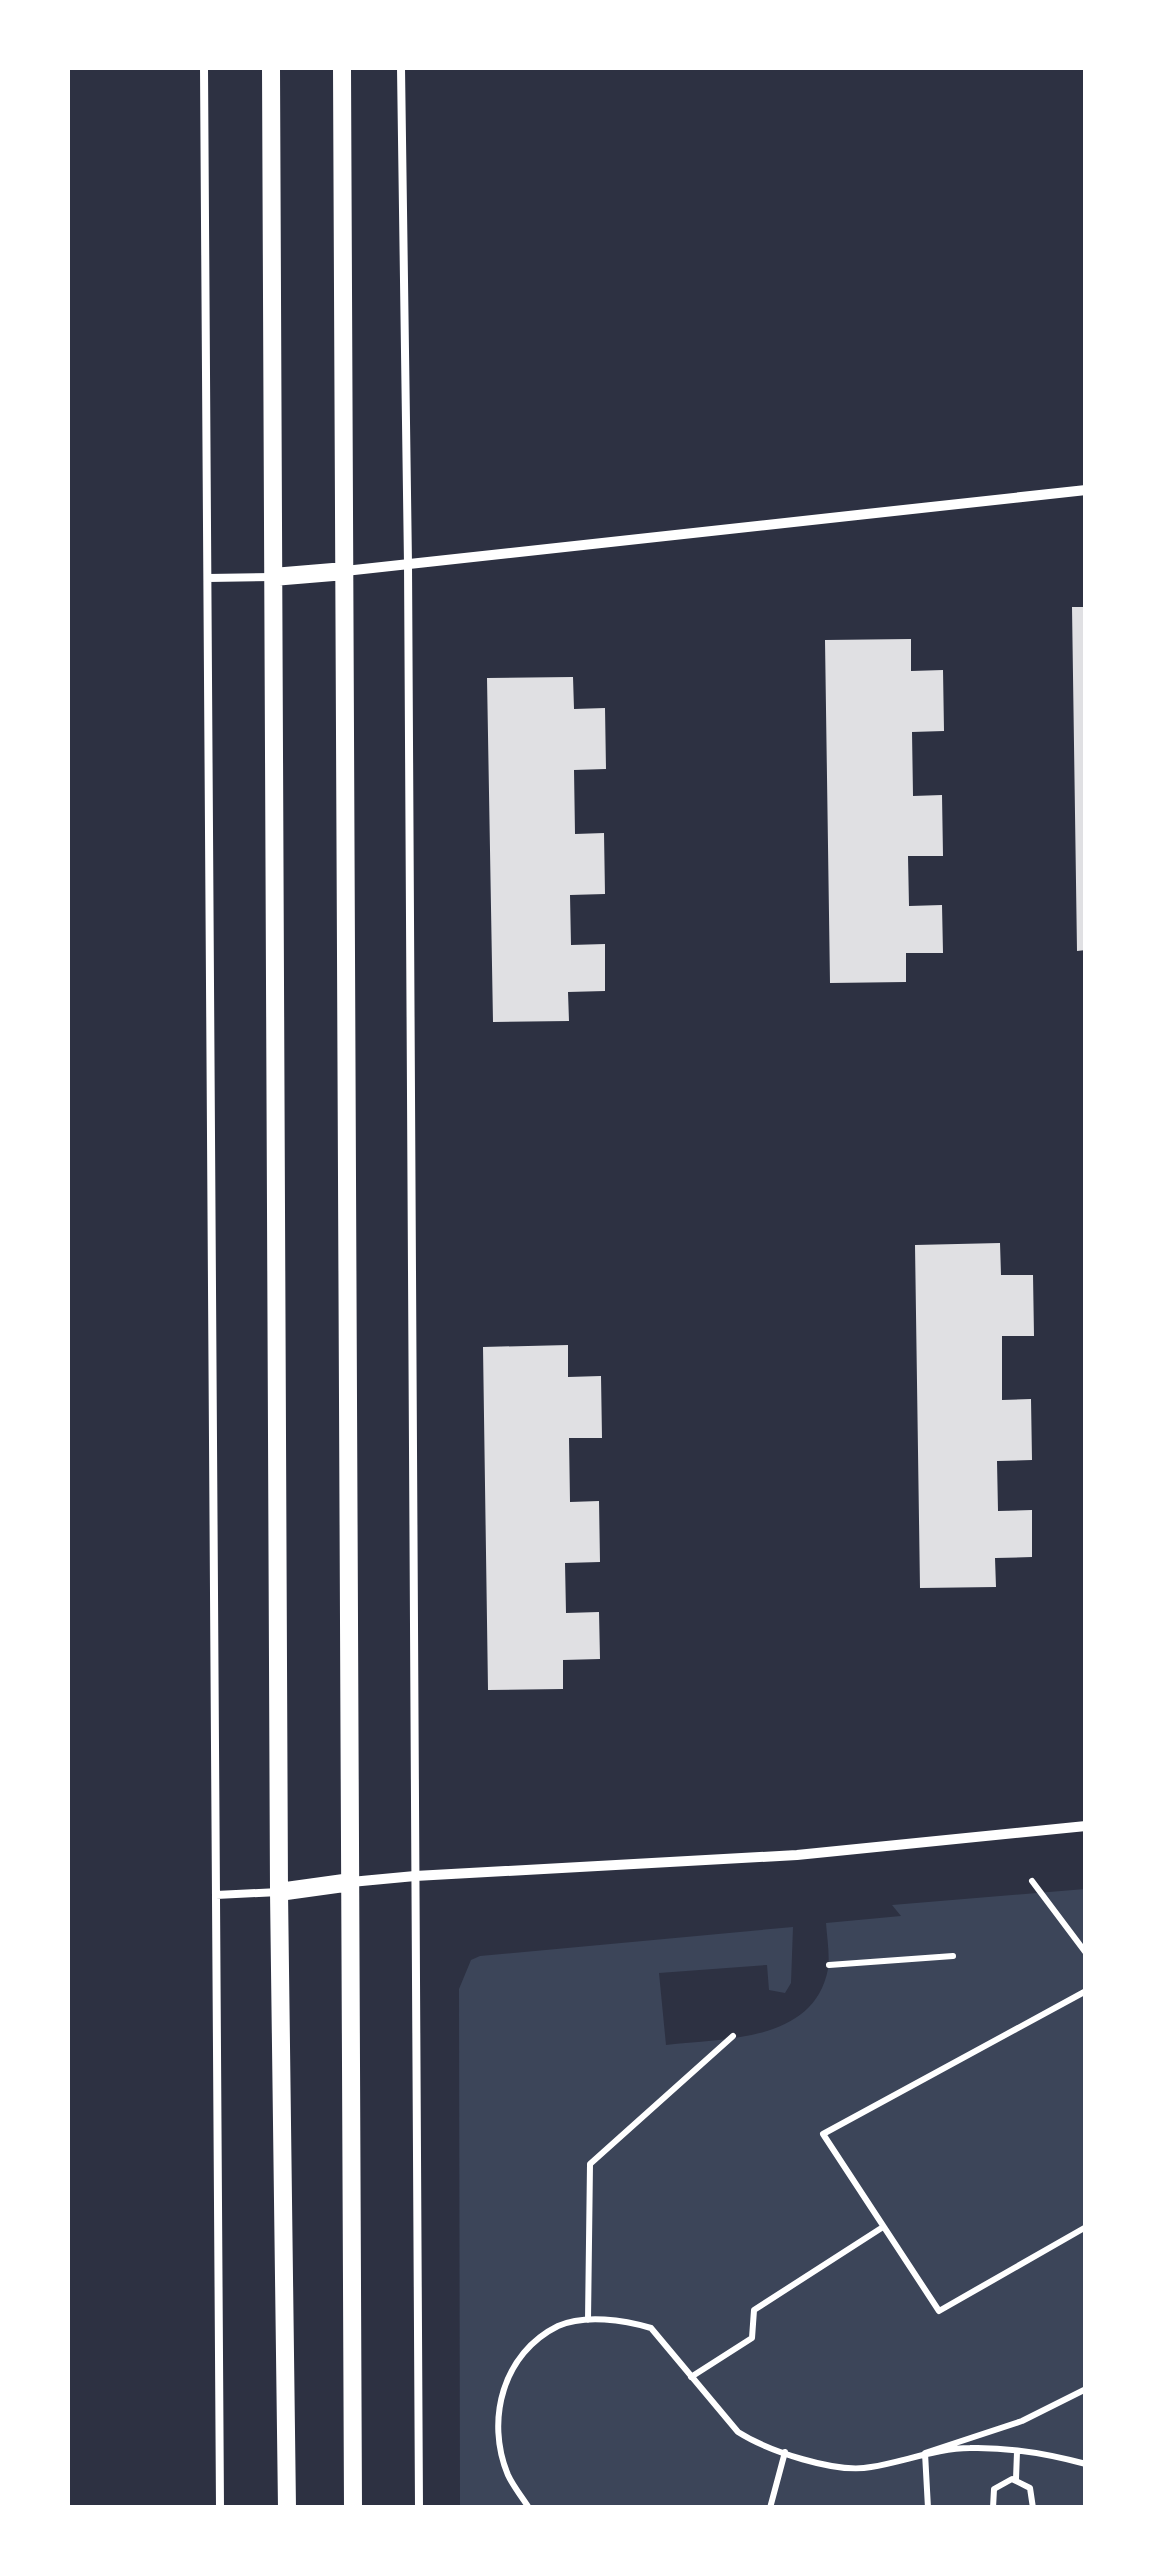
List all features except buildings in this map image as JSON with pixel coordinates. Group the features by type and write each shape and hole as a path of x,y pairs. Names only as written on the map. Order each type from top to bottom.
{"street":[{"path":"271,68 279,1892 287,2508"},
{"path":"342,68 353,2508"},
{"path":"274,577 1086,490"},
{"path":"279,1892 415,1876 798,1855 1086,1826"}],"lane":[{"path":"204,68 220,2508"},
{"path":"401,68 408,564 419,2508"},
{"path":"208,578 274,577"},
{"path":"216,1896 279,1892"}],"path":[{"path":"1032,1880 1086,1953"},
{"path":"829,1964 953,1956"},
{"path":"1086,1991 823,2134 938,2312 1086,2227"},
{"path":"588,2320 590,2164 733,2036"},
{"path":"691,2377 752,2338 754,2310 883,2227"},
{"path":"529,2508 508,2477 501,2452 497,2429 501,2391 534,2342 560,2325 588,2320 631,2322 651,2328 738,2432 756,2444 836,2467 866,2468 969,2448 1050,2455 1086,2464"},
{"path":"928,2508 925,2453 1022,2421 1086,2389"},
{"path":"770,2508 785,2452"},
{"path":"1016,2479 1017,2452"},
{"path":"993,2508 994,2489 1005,2480 1016,2479 1030,2488 1033,2508"}],"shaded area":[{"path":"1085,1889 1085,2507 460,2507 459,1989 471,1960 480,1956 793,1927 791,1983 785,1993 769,1990 767,1965 659,1973 666,2045 713,2041 763,2032 786,2024 805,2011 819,1993 828,1969 826,1923 901,1916 892,1905"}]}
